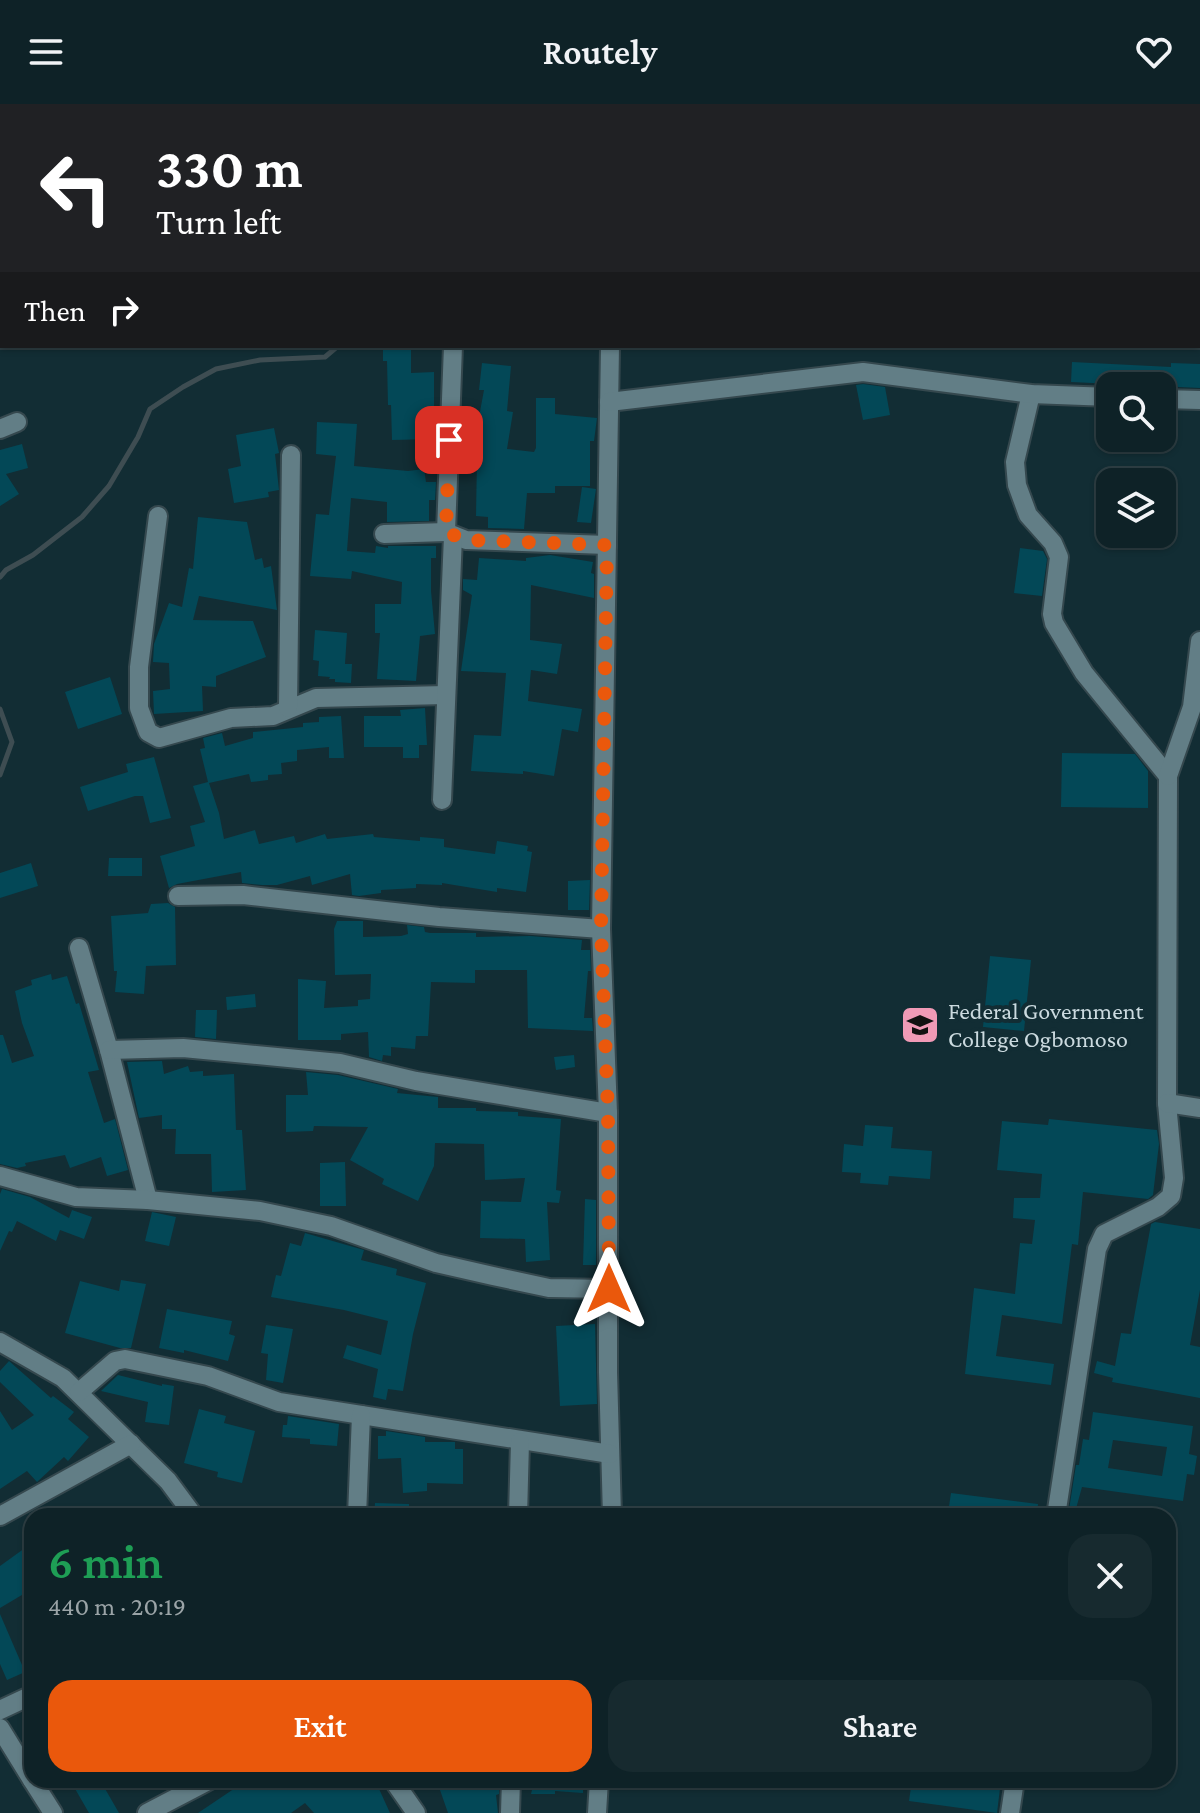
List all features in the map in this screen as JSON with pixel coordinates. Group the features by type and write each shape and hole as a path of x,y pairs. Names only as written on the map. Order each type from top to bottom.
{"street":[{"path":"442,800 453,348"},
{"path":"610,348 601,929 608,1113 612,1508"},
{"path":"609,402 863,372 1031,394 1096,396"},
{"path":"1031,394 1015,462 1017,485 1028,515 1053,543 1059,557 1052,614 1054,623 1084,673 1168,776"},
{"path":"1176,399 1200,400"},
{"path":"288,708 291,455"},
{"path":"158,516 139,667 139,708 148,732 159,738 231,718 273,716 316,698 446,695"},
{"path":"384,534 449,534 466,540 607,545"},
{"path":"1057,1508 1097,1249 1104,1234 1158,1207 1171,1196 1174,1178 1167,1103 1168,776 1192,707 1200,641"},
{"path":"178,896 243,895 439,917 601,929"},
{"path":"79,948 148,1200"},
{"path":"109,1050 183,1048 340,1063 416,1081 608,1113"},
{"path":"1167,1103 1200,1108"},
{"path":"0,1176 76,1197 148,1200 260,1211 331,1226 436,1263 493,1276 549,1288 609,1289"},
{"path":"0,1342 42,1364 79,1392 168,1481 188,1508"},
{"path":"79,1392 115,1361 125,1359 208,1376 279,1402 610,1454"},
{"path":"357,1508 361,1415"},
{"path":"518,1508 520,1442"},
{"path":"0,1516 131,1444"},
{"path":"0,1710 24,1699"},
{"path":"0,1728 24,1767"},
{"path":"37,1788 53,1813"},
{"path":"147,1813 195,1788"},
{"path":"399,1788 416,1813"},
{"path":"510,1813 511,1788"},
{"path":"597,1813 599,1788"},
{"path":"1010,1813 1014,1788"}],"building":[{"path":"383,348 411,348 411,373 434,372 434,439 392,440 387,361 383,361"},
{"path":"1072,362 1171,367 1171,363 1200,364 1200,388 1176,387 1176,372 1096,372 1096,383 1071,382"},
{"path":"482,363 511,366 507,411 513,412 507,449 534,452 536,398 555,398 555,414 597,418 594,441 590,441 590,486 555,486 555,493 527,493 524,529 488,528 488,517 476,516 477,457 481,458 483,435 476,433 484,390 479,390"},
{"path":"856,385 885,387 890,415 863,420"},
{"path":"317,422 357,424 354,466 408,471 424,469 426,482 436,482 435,500 429,500 429,521 387,522 387,502 351,498 347,551 375,553 376,546 436,546 436,558 431,558 435,634 420,636 416,681 377,679 380,633 375,633 375,604 401,604 402,582 352,571 351,579 310,576 316,514 329,515 336,456 316,454"},
{"path":"274,428 279,453 275,454 279,490 268,492 269,497 234,503 228,469 241,466 236,435"},
{"path":"22,444 28,468 6,474 19,494 0,506 0,450"},
{"path":"582,487 596,489 591,523 577,522"},
{"path":"198,517 247,522 255,560 262,558 264,568 271,566 277,610 199,596 193,620 253,621 266,657 216,676 216,687 202,686 203,711 154,714 153,691 170,689 169,663 153,662 154,644 169,603 182,607 189,568 193,569"},
{"path":"1020,548 1043,551 1047,559 1042,596 1014,593"},
{"path":"550,555 593,562 594,598 531,585 530,640 562,644 557,674 531,670 528,701 582,709 578,732 562,729 554,776 523,771 523,774 471,771 474,735 501,736 506,673 461,671 472,595 463,590 463,579 477,580 479,558 526,561 526,558"},
{"path":"315,630 347,633 345,664 352,664 351,683 318,676 319,661 313,660"},
{"path":"110,677 122,714 78,729 65,692"},
{"path":"425,708 427,745 419,745 419,758 403,758 403,747 364,747 364,716 401,716 400,710"},
{"path":"341,716 344,758 329,758 329,747 297,750 297,761 281,763 282,774 268,775 268,780 251,782 249,774 209,783 224,839 255,830 259,844 294,836 296,843 325,834 327,839 373,834 374,837 420,841 420,837 444,839 444,847 495,854 497,841 528,846 527,851 532,852 526,892 497,888 497,892 442,883 416,884 416,888 381,890 381,893 359,896 352,895 350,874 312,885 310,876 277,885 262,885 242,883 241,872 169,888 160,856 195,846 190,826 205,822 193,786 208,782 200,749 205,748 203,738 222,733 225,746 253,738 253,732 303,727 303,723 319,722 319,717"},
{"path":"1062,753 1135,754 1148,771 1148,808 1061,807"},
{"path":"154,757 171,818 150,823 143,796 88,811 80,787 128,772 126,764"},
{"path":"109,858 142,858 142,876 108,876"},
{"path":"31,863 38,886 0,898 0,873"},
{"path":"590,880 589,910 568,910 568,881"},
{"path":"168,903 175,907 176,965 146,966 144,994 115,992 117,971 114,971 111,916 148,913 151,904"},
{"path":"337,921 363,921 363,937 401,936 408,934 407,925 424,927 425,932 430,933 476,933 476,937 530,936 582,940 581,950 590,950 591,971 588,971 584,1018 592,1018 593,1031 528,1028 527,970 475,970 475,983 431,982 428,1036 416,1036 415,1049 391,1047 391,1056 383,1055 382,1061 369,1057 368,1032 341,1034 341,1040 298,1040 298,979 326,981 324,1008 358,1006 358,1000 370,999 371,974 335,975 334,929"},
{"path":"990,956 1031,960 1024,1031 983,1027"},
{"path":"51,974 52,980 67,976 76,1004 79,1003 99,1070 88,1072 104,1123 115,1119 128,1170 107,1176 101,1157 70,1168 65,1155 25,1163 26,1166 17,1168 0,1164 0,1035 3,1035 12,1063 34,1056 15,991 32,985 31,980"},
{"path":"255,994 256,1007 227,1010 226,997"},
{"path":"196,1010 217,1010 216,1039 195,1037"},
{"path":"574,1055 575,1067 556,1070 554,1057"},
{"path":"162,1061 164,1074 188,1066 190,1072 203,1071 203,1076 234,1074 236,1130 242,1130 246,1190 212,1192 211,1154 175,1154 176,1129 162,1129 162,1115 139,1118 127,1062"},
{"path":"306,1072 338,1075 398,1089 397,1093 438,1097 438,1108 476,1108 476,1111 518,1112 518,1116 561,1119 556,1190 561,1191 559,1203 547,1202 550,1260 526,1262 525,1239 480,1238 481,1201 521,1202 525,1178 485,1180 484,1144 435,1143 434,1166 418,1201 382,1184 384,1179 350,1160 368,1127 314,1126 313,1131 286,1132 286,1095 308,1095"},
{"path":"1049,1119 1157,1130 1159,1144 1153,1195 1148,1199 1083,1192 1078,1245 1072,1244 1062,1324 1002,1315 996,1356 1054,1364 1051,1385 965,1374 974,1288 1015,1294 1020,1243 1032,1244 1035,1220 1013,1218 1014,1198 1040,1198 1042,1174 997,1170 1002,1121 1048,1125"},
{"path":"865,1125 893,1127 891,1148 932,1151 930,1179 889,1176 888,1185 860,1183 861,1173 842,1172 844,1144 863,1146"},
{"path":"345,1162 346,1206 320,1206 320,1163"},
{"path":"2,1189 30,1197 69,1218 72,1210 92,1217 84,1239 60,1230 56,1241 17,1221 0,1251"},
{"path":"585,1199 596,1200 596,1265 583,1265"},
{"path":"152,1212 176,1217 169,1246 145,1241"},
{"path":"1151,1224 1200,1229 1200,1290 1190,1345 1200,1347 1200,1398 1112,1382 1113,1378 1094,1373 1097,1361 1115,1366 1121,1333 1131,1334"},
{"path":"305,1233 364,1250 361,1260 397,1269 396,1275 426,1283 403,1391 388,1389 386,1400 373,1397 378,1369 343,1358 347,1345 381,1355 388,1321 271,1297 276,1275 281,1276 290,1243 301,1246"},
{"path":"121,1280 146,1284 131,1348 120,1348 65,1333 80,1281 119,1291"},
{"path":"167,1309 232,1321 229,1334 235,1336 228,1361 184,1350 184,1353 159,1348"},
{"path":"595,1324 597,1404 560,1406 556,1326"},
{"path":"266,1325 293,1329 283,1383 266,1380 268,1354 261,1353"},
{"path":"9,1361 51,1398 53,1396 74,1412 68,1419 89,1437 68,1461 64,1457 37,1482 27,1471 0,1489 0,1411 12,1430 34,1415 0,1382 0,1371"},
{"path":"118,1375 174,1386 169,1425 145,1422 148,1402 101,1391"},
{"path":"199,1409 226,1416 224,1423 255,1431 242,1483 217,1477 218,1472 184,1463"},
{"path":"1093,1412 1193,1426 1189,1454 1197,1456 1194,1475 1187,1474 1183,1501 1082,1487 1076,1508 1069,1508 1083,1439 1089,1440","holes":["1113,1440 1167,1447 1162,1476 1108,1468"]},
{"path":"288,1416 339,1424 337,1446 310,1444 310,1439 282,1437"},
{"path":"386,1431 425,1437 425,1442 455,1442 455,1449 463,1449 463,1484 427,1483 427,1491 403,1493 401,1458 378,1459 378,1436 386,1436"},
{"path":"951,1493 1038,1504 1038,1508 949,1508"},
{"path":"375,1503 409,1504 409,1508 375,1508"},
{"path":"24,1549 24,1594 0,1608 0,1566"},
{"path":"0,1614 24,1672 7,1680 0,1664"},
{"path":"75,1788 105,1788 119,1813 89,1813"},
{"path":"235,1788 379,1788 390,1813 314,1813 305,1803 291,1813 198,1813"},
{"path":"499,1788 496,1795 498,1813 448,1813 440,1790"},
{"path":"583,1788 583,1793 555,1791 555,1794 531,1794 532,1790 528,1790"},
{"path":"911,1788 1000,1788 997,1813 909,1801"}],"waterway":[{"path":"0,577 82,517 109,486 138,437 150,409 216,369 260,360 325,357 336,348"},
{"path":"0,709 12,742 0,775"}],"place":[{"name":"Federal Government College Ogbomoso","path":"920,1025"}],"route":[{"path":"449,440 446,532 466,540 607,545 601,929 608,1113 609,1289"}]}
